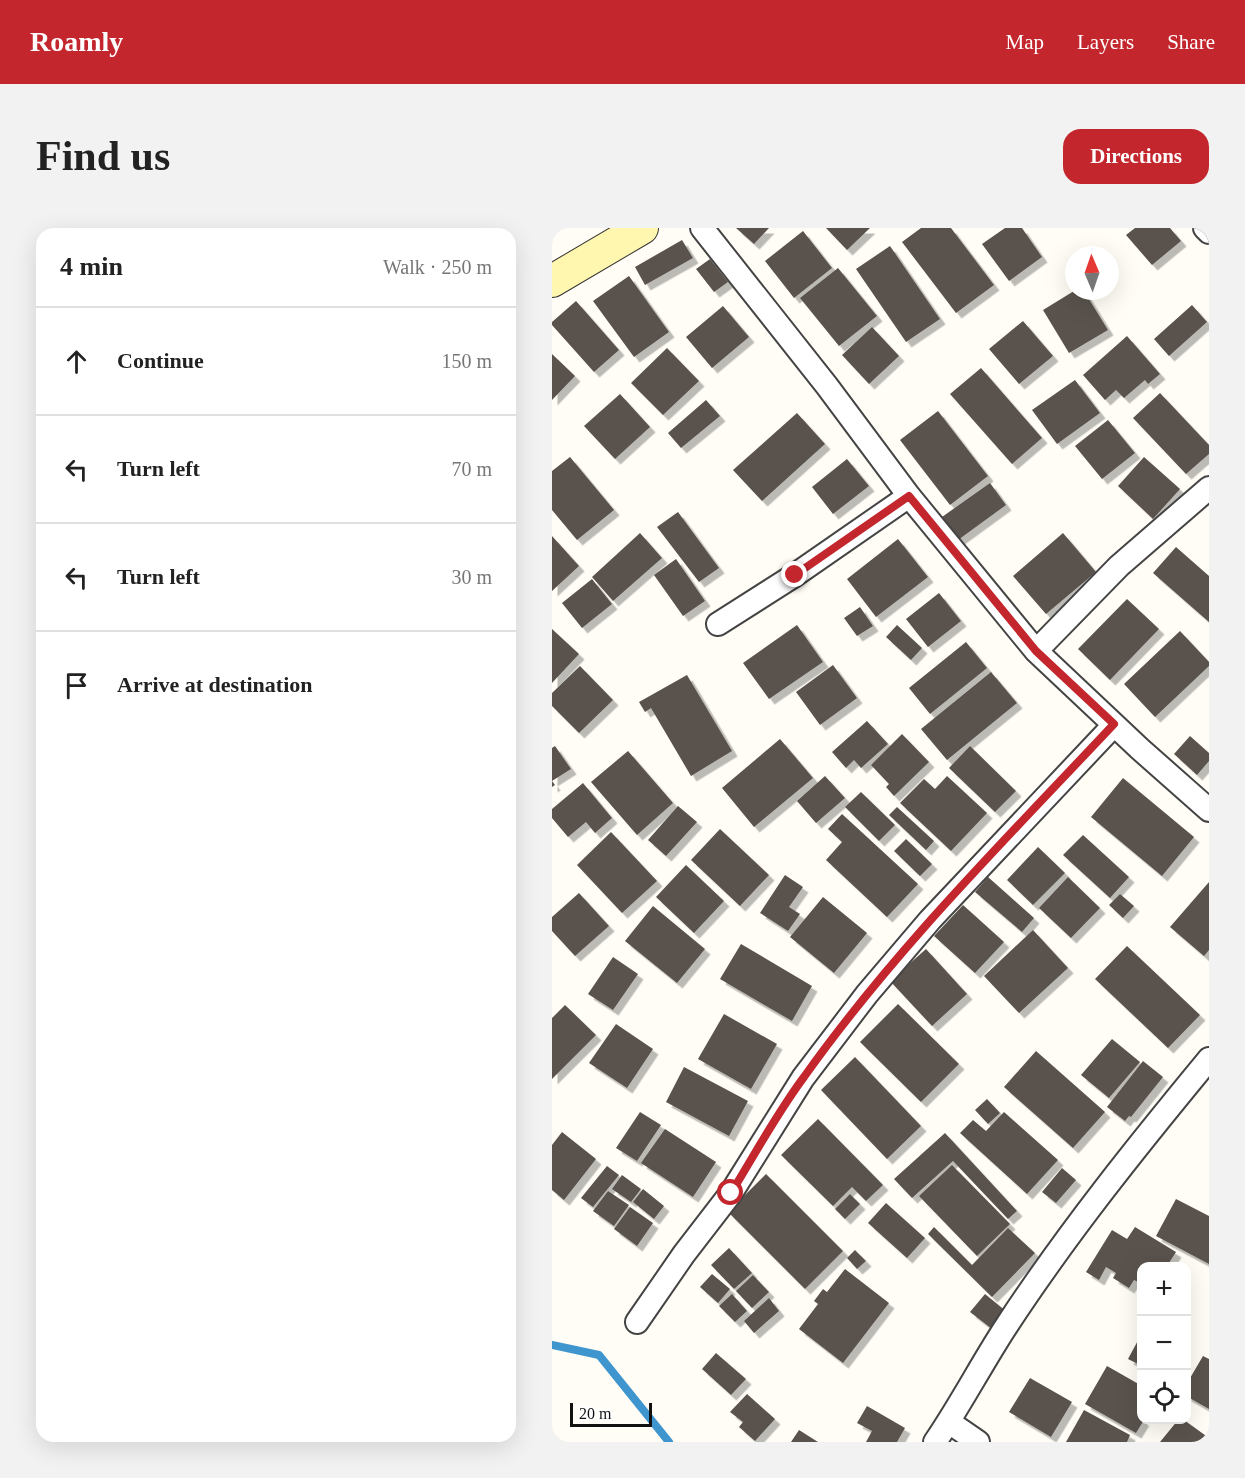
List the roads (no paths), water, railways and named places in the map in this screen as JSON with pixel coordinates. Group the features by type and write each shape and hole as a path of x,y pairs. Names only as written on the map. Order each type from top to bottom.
{"street":[{"path":"552,281 642,228"},
{"path":"702,228 909,496 1036,651 1209,810"},
{"path":"1205,228 1209,232"},
{"path":"1036,651 1119,566 1209,488"},
{"path":"718,624 795,575 909,496"},
{"path":"638,1322 684,1254 731,1193 803,1078 867,994 930,920 1114,724"},
{"path":"935,1442 1006,1326 1043,1273 1104,1188 1209,1059"},
{"path":"949,1422 978,1442"}],"waterway":[{"path":"552,1345 599,1355 669,1442"}]}
